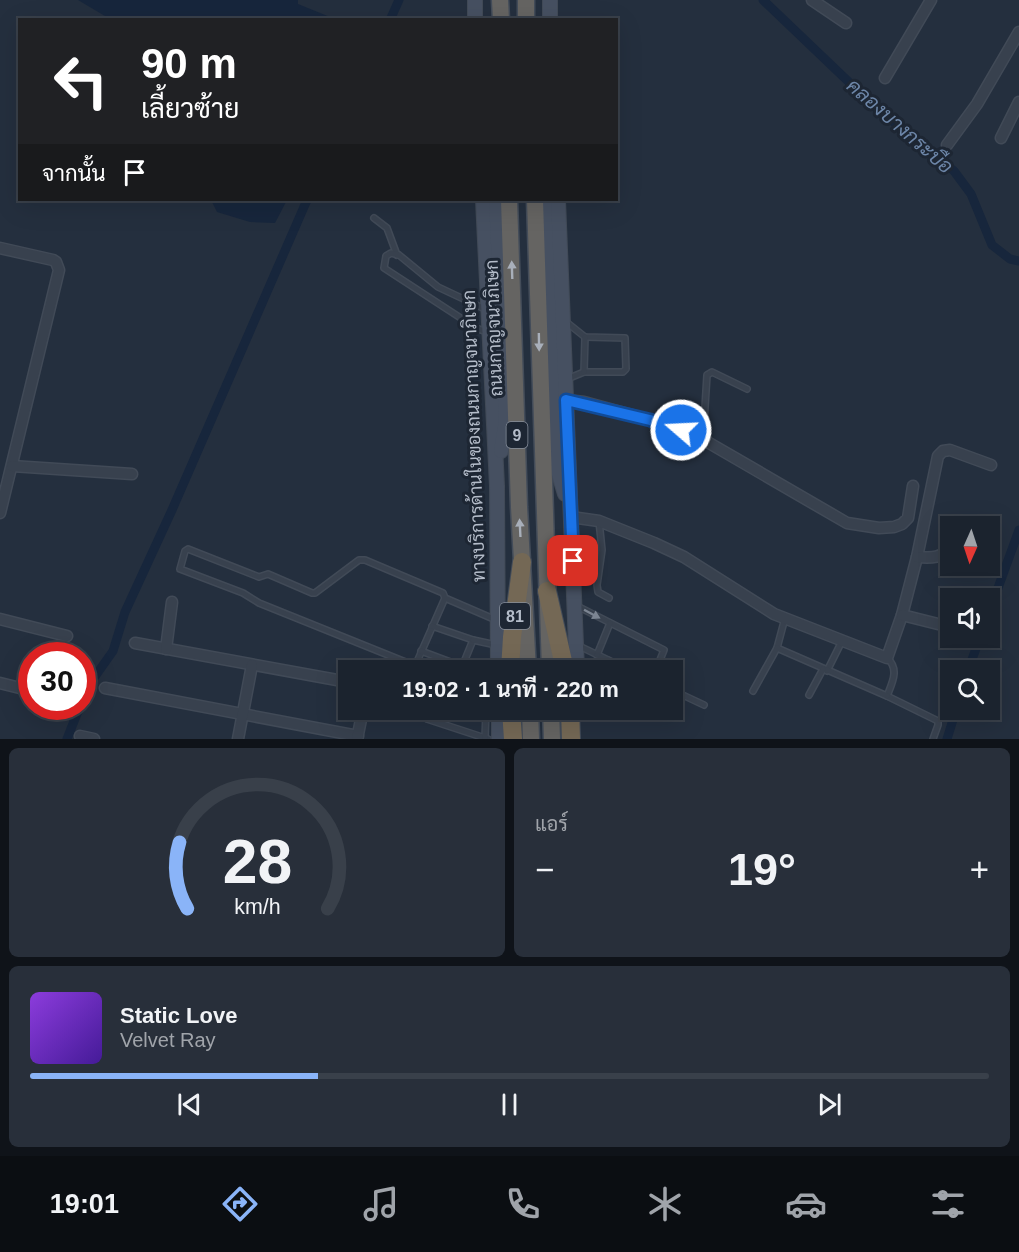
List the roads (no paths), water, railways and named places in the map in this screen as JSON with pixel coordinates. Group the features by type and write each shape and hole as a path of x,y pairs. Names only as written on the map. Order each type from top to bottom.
{"highway":[{"path":"500,0 501,18"},
{"path":"526,0 526,18"},
{"name":"ถนนกาญจนาภิเษก","path":"509,201 527,660"},
{"name":"9","path":"535,201 550,660"},
{"path":"506,420 516,390"},
{"name":"81","path":"511,660 522,562"},
{"name":"81","path":"547,591 562,660"},
{"path":"512,720 513,739"},
{"path":"530,720 531,739"},
{"path":"551,720 552,739"},
{"path":"570,720 571,739"}],"main road":[{"path":"475,0 476,18"},
{"path":"550,0 550,18"},
{"name":"ทางบริการด้านในของถนนกาญจนาภิเษก","path":"483,201 497,486 498,660"},
{"path":"496,201 506,420 497,486"},
{"path":"547,201 558,471 571,515"},
{"path":"558,201 577,660"},
{"path":"493,720 499,739"},
{"path":"579,720 579,739"}],"street":[{"path":"812,0 846,23"},
{"path":"885,78 931,0"},
{"path":"947,145 976,104 1019,32"},
{"path":"1001,138 1019,102"},
{"path":"0,248 53,260 59,270 12,466 3,492 0,513"},
{"path":"566,400 650,420 704,439 847,523 879,528 902,524 908,518 913,486"},
{"path":"571,515 624,529 684,557 756,604 887,658 902,615 938,456 943,451 950,450 991,465"},
{"path":"12,466 132,474"},
{"path":"916,557 940,555"},
{"path":"166,649 172,602"},
{"path":"902,615 938,624"},
{"path":"0,619 67,636"},
{"path":"135,643 338,680"},
{"path":"238,739 252,664"},
{"path":"0,683 18,688"},
{"path":"105,688 358,737 361,720"},
{"path":"80,736 94,739"}],"lane":[{"path":"374,218 387,228 396,255"},
{"path":"488,310 438,287 396,255 391,253 386,256 384,268 476,328 489,334"},
{"path":"562,318 585,337 625,338 626,369 623,372 584,372 565,380"},
{"path":"584,372 585,337"},
{"path":"704,439 707,375 712,372 747,389"},
{"path":"599,521 602,550 597,585 598,592 609,598"},
{"path":"445,598 416,664 413,665 259,603 243,593 180,568 184,551 188,549 260,577 268,574 315,593 359,560 365,560 443,593 445,598 498,621"},
{"path":"575,605 664,650 660,660"},
{"path":"753,691 777,648 785,617"},
{"path":"597,655 610,623"},
{"path":"432,626 498,646"},
{"path":"465,660 473,640"},
{"path":"809,695 843,640"},
{"path":"576,645 608,660"},
{"path":"777,648 938,721 933,739"},
{"path":"421,651 444,660"},
{"path":"887,658 893,663 895,671 887,696"},
{"path":"683,695 704,705"},
{"path":"430,720 486,738 489,720"}],"water":[{"path":"78,0 298,0 298,4 333,18 108,18"},
{"path":"212,201 286,201 275,223 250,222 217,212"}],"waterway":[{"path":"391,18 399,0"},
{"name":"คลองบางกระบือ","path":"763,0 874,106 954,171 971,194 992,245 1010,259 1019,261"},
{"path":"96,675 113,651 125,612 307,201"},
{"path":"998,588 1019,530"},
{"path":"972,660 976,648"},
{"path":"67,739 74,720"},
{"path":"947,739 953,720"}]}
